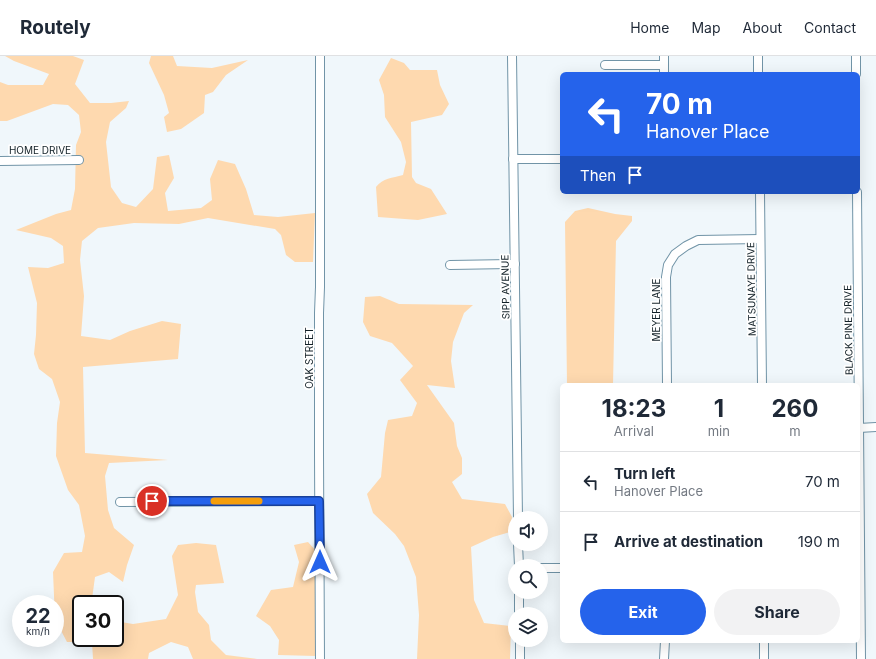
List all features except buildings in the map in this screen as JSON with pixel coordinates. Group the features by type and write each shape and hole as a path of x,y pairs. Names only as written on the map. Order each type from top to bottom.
{"street":[{"name":"OAK STREET","path":"320,56 320,659"},
{"name":"SIPP AVENUE","path":"512,56 518,511"},
{"path":"605,65 664,70 664,56"},
{"path":"758,56 758,72"},
{"path":"856,56 856,72"},
{"path":"513,159 560,159"},
{"name":"HOME DRIVE","path":"0,161 79,160"},
{"name":"MATSUNAYE DRIVE","path":"760,194 762,383"},
{"name":"BLACK PINE DRIVE","path":"856,194 858,383"},
{"name":"MEYER LANE","path":"667,383 666,277 668,265 675,254 698,240 760,239"},
{"path":"450,265 515,264"},
{"path":"860,428 876,428"},
{"path":"120,502 319,501"},
{"name":"BLACK PINE DRIVE","path":"860,544 861,659"},
{"path":"548,568 560,568"},
{"path":"664,659 665,643"},
{"path":"764,643 764,659"},
{"path":"520,647 520,659"}],"shaded area":[{"path":"5,56 73,56 84,60 75,84 90,103 129,101 126,108 110,122 106,142 111,187 122,203 136,207 153,189 157,157 169,155 174,178 165,193 168,211 201,208 212,200 210,179 218,160 235,164 246,189 254,215 278,217 315,213 313,262 295,262 286,255 281,235 275,229 208,218 179,224 134,223 98,228 82,241 80,260 84,296 81,336 110,340 130,331 162,321 181,324 178,359 83,367 85,453 168,460 109,463 105,476 108,510 114,528 134,545 123,582 109,572 95,577 93,595 72,595 72,642 67,642 64,636 64,595 54,595 53,572 64,553 82,552 85,536 79,505 68,490 56,456 57,423 60,402 52,379 39,369 34,354 37,303 28,267 48,268 64,263 63,246 51,238 16,230 56,214 71,210 75,189 76,145 81,132 79,115 68,105 53,104 7,121 0,121 0,82 8,85 43,85 49,74 14,61"},
{"path":"151,56 173,56 177,66 212,68 248,60 226,75 213,92 205,95 204,113 181,129 167,132 164,117 169,113 164,95 149,63"},
{"path":"391,58 404,63 410,70 437,70 440,85 449,104 442,115 411,122 412,177 416,183 431,189 447,214 418,220 378,217 376,187 385,180 403,175 406,162 401,142 385,117 384,95 379,80"},
{"path":"588,208 632,216 632,221 616,241 613,383 567,383 565,222 575,211"},
{"path":"380,296 399,304 473,305 464,313 453,342 451,361 455,388 427,385 454,423 457,446 462,458 462,474 452,482 462,499 505,504 509,511 508,533 493,537 471,547 474,600 484,623 508,626 508,647 510,647 510,659 417,659 419,615 416,577 404,546 395,534 373,513 367,494 381,477 385,433 388,420 412,416 417,403 400,380 413,366 392,343 370,336 363,322 365,297"},
{"path":"308,542 316,551 316,656 278,655 279,640 270,626 256,616 271,590 293,587 299,562 294,545"},
{"path":"196,543 216,545 224,583 196,585 195,592 198,612 209,625 211,640 226,655 257,659 193,659 188,647 171,642 149,653 148,659 93,659 92,647 124,647 124,622 133,624 166,619 178,595 172,556 178,545"}],"slow traffic":[{"path":"214,501 259,501"}],"route":[{"path":"152,501 319,501 320,562"}]}
